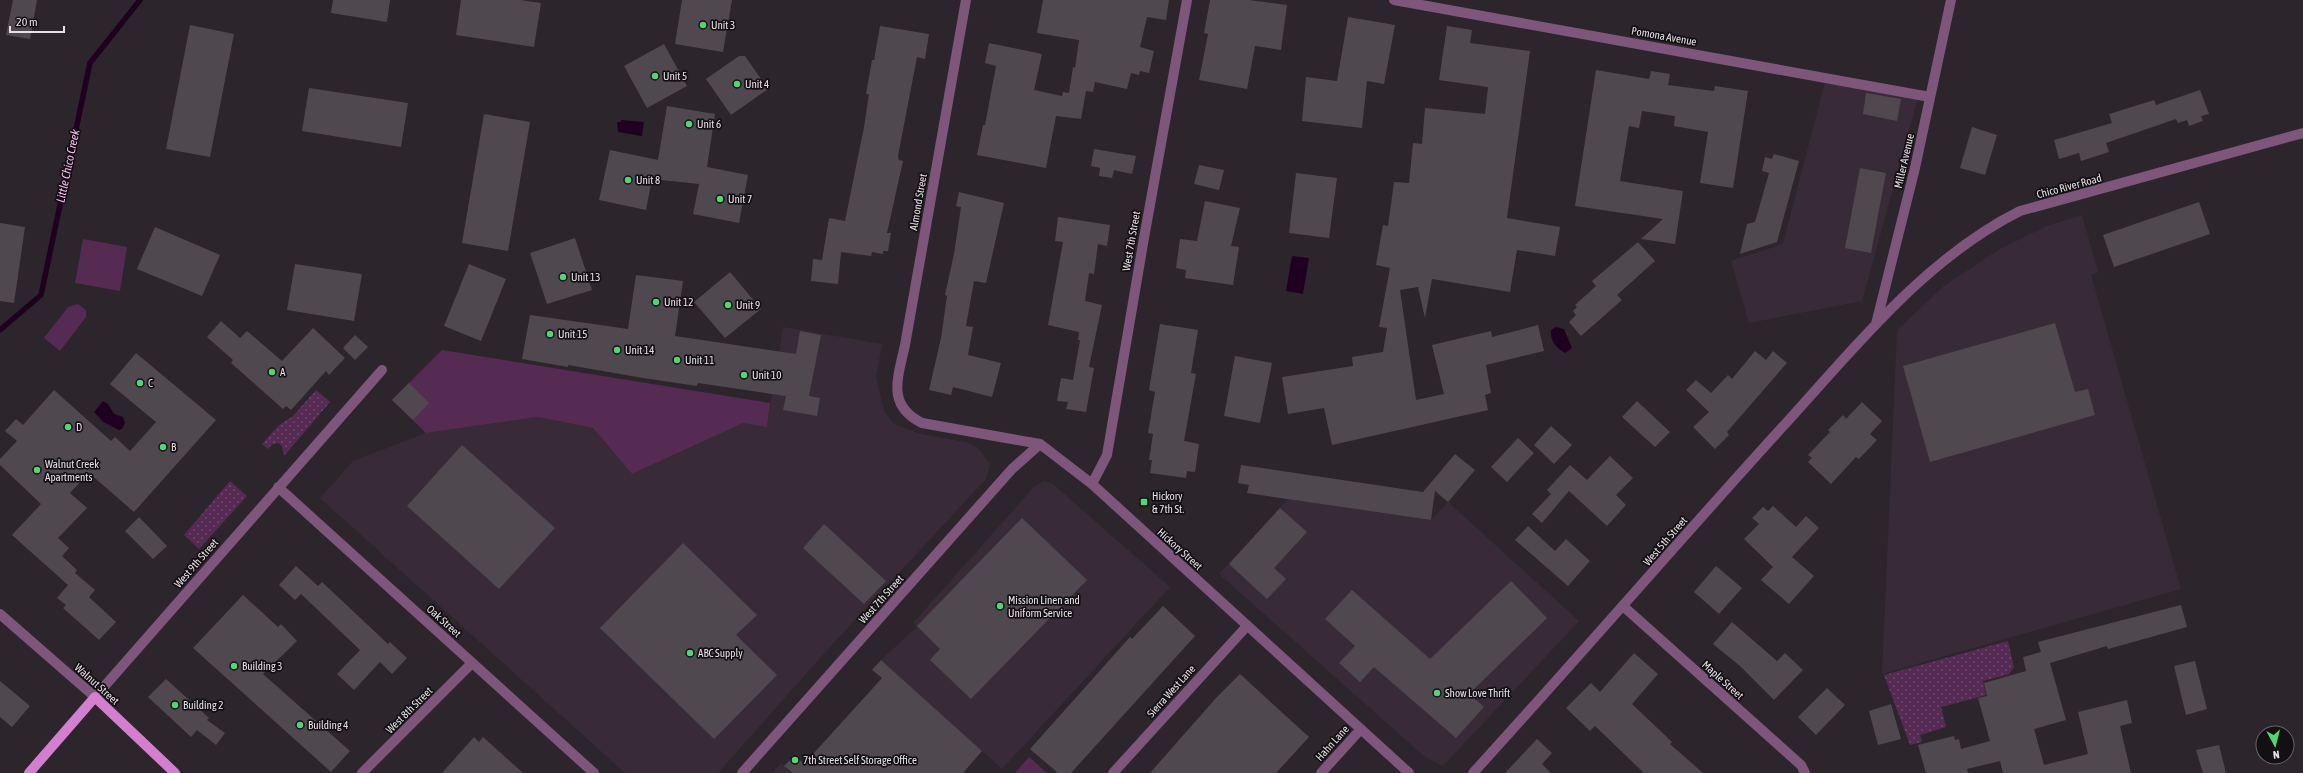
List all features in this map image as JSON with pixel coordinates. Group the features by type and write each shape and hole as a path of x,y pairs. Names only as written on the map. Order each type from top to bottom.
{"main road":[{"name":"West 9th Street","path":"29,773 95,697"},
{"name":"Walnut Street","path":"95,697 175,773"}],"street":[{"name":"Almond Street","path":"901,408 897,394 897,379 905,345 966,0"},
{"name":"West 7th Street","path":"1092,484 1108,455 1144,238 1187,0"},
{"name":"Pomona Avenue","path":"1394,0 1930,97"},
{"name":"Miller Avenue","path":"1876,326 1915,168 1951,0"},
{"name":"Chico River Road","path":"1876,326 1923,279 1989,226 2020,211 2303,133"},
{"name":"West 5th Street","path":"1473,773 1757,454 1876,326"},
{"name":"West 9th Street","path":"95,697 382,370"},
{"name":"Hickory Street","path":"901,408 911,417 922,423 1040,444 1092,484 1409,773"},
{"name":"West 7th Street","path":"742,773 1012,469 1040,444"},
{"name":"Oak Street","path":"278,487 594,773"},
{"name":"Maple Street","path":"1623,606 1800,765 1804,773"},
{"name":"Walnut Street","path":"0,614 95,697"},
{"name":"Sierra West Lane","path":"1113,773 1247,626"},
{"name":"West 8th Street","path":"362,773 472,663"},
{"name":"Hahn Lane","path":"1321,773 1361,729"}],"shaded area":[{"path":"1826,78 1919,94 1862,301 1749,323 1731,261 1783,244"},
{"path":"621,120 644,122 642,136 618,132 617,122 621,122"},
{"path":"2082,215 2098,272 2091,275 2181,589 1882,674 1897,330 1944,286 2000,249 2047,226"},
{"path":"83,239 127,247 120,291 75,283"},
{"path":"1292,256 1309,258 1303,294 1286,291"},
{"path":"78,304 86,310 86,317 60,351 44,338 68,307"},
{"path":"783,327 882,344 876,377 884,411 894,424 921,434 965,442 977,447 990,464 986,479 828,649 718,773 625,773 320,498 353,461 426,433 538,417 593,428 632,474 743,423 767,426"},
{"path":"1556,327 1564,329 1572,348 1565,353 1556,346 1553,341 1551,330"},
{"path":"442,350 770,403 767,427 743,423 632,474 593,428 538,417 426,433 392,400"},
{"path":"316,390 330,402 284,456 282,446 278,443 271,445 268,449 262,444 278,426 293,416"},
{"path":"103,401 108,404 114,414 123,417 125,423 122,429 119,430 103,422 94,412"},
{"path":"230,481 247,496 199,549 184,535"},
{"path":"1044,481 1053,484 1170,587 1002,769 881,660 917,627 913,623 1033,488"},
{"path":"1288,499 1431,520 1448,502 1579,621 1443,766 1425,757 1219,574"},
{"path":"2008,641 2014,667 2009,674 1983,681 1986,695 1941,707 1946,727 1920,735 1922,742 1910,745 1884,675"},
{"path":"1029,757 1047,773 1015,773"},
{"path":"781,763 793,773 772,773"}],"building":[{"path":"13,0 37,0 30,39 6,35"},
{"path":"333,0 390,0 387,22 331,13"},
{"path":"461,0 520,0 541,3 534,47 456,35"},
{"name":"Unit 3","path":"682,0 732,0 723,52 675,44"},
{"path":"1043,0 1169,0 1166,20 1147,17 1140,47 1154,51 1149,73 1140,71 1139,75 1131,73 1127,89 1095,82 1093,92 1086,91 1081,119 1056,116 1046,168 977,155 983,125 985,125 996,66 985,63 989,43 1042,54 1034,90 1062,96 1063,92 1069,93 1073,67 1075,68 1079,40 1037,33"},
{"path":"1210,0 1249,0 1287,5 1281,50 1255,46 1247,89 1199,80 1208,34 1204,33"},
{"path":"1348,17 1395,25 1384,84 1367,81 1362,128 1302,121 1306,77 1337,81"},
{"path":"190,25 234,34 210,157 166,149"},
{"path":"880,26 929,34 925,59 917,57 898,156 899,160 903,161 887,233 891,233 888,251 883,251 883,254 872,252 871,256 841,252 838,284 811,281 813,259 822,260 829,218 845,221 864,127 869,94 866,94"},
{"path":"1447,26 1472,30 1470,43 1530,51 1507,218 1560,227 1555,256 1517,250 1510,292 1432,279 1425,318 1418,287 1400,290 1416,400 1444,394 1432,345 1491,331 1492,337 1538,325 1544,351 1486,365 1491,393 1485,395 1488,410 1332,445 1324,408 1288,414 1282,377 1353,366 1352,357 1383,352 1387,328 1379,327 1390,268 1376,265 1383,225 1388,226 1394,182 1409,183 1413,143 1422,144 1425,108 1485,114 1488,87 1439,80"},
{"name":"Unit 5","path":"664,44 687,86 647,108 624,66"},
{"name":"Unit 4","path":"739,56 745,56 768,89 731,115 706,79"},
{"path":"1596,70 1649,79 1651,71 1670,74 1668,85 1714,91 1715,86 1748,91 1733,188 1700,183 1708,132 1674,126 1675,116 1642,111 1639,128 1629,126 1620,181 1683,191 1675,244 1641,239 1663,219 1575,206"},
{"path":"309,88 408,103 401,147 302,131"},
{"path":"2200,90 2209,114 2201,116 2203,121 2189,126 2187,120 2178,123 2176,119 2106,143 2109,152 2081,161 2079,153 2059,159 2054,140 2112,123 2109,114 2154,100 2156,105"},
{"path":"1866,93 1901,99 1897,121 1863,114"},
{"path":"667,106 715,114 707,167 748,175 739,223 693,214 699,184 652,179 646,210 599,200 610,150 658,160"},
{"path":"484,114 530,122 508,251 462,243"},
{"path":"1972,127 1997,135 1985,175 1960,168"},
{"path":"1094,149 1136,156 1132,174 1114,170 1112,178 1099,176 1100,168 1091,166"},
{"path":"1774,154 1799,161 1777,242 1740,254 1747,224 1755,222 1769,173 1762,171 1765,157 1772,159"},
{"path":"1199,165 1224,170 1219,190 1194,184"},
{"path":"1860,168 1886,173 1871,253 1845,248"},
{"path":"1296,173 1337,178 1329,238 1289,233"},
{"path":"959,192 1004,203 986,283 974,281 966,326 973,327 968,355 1001,363 992,397 953,387 951,395 929,390 941,338 947,296 945,295 954,254 961,207 956,206"},
{"path":"1205,201 1240,208 1231,246 1239,247 1233,285 1185,278 1186,270 1176,268 1180,239 1197,241"},
{"path":"2199,202 2210,234 2114,267 2103,235"},
{"path":"1058,217 1110,225 1107,246 1098,244 1094,274 1089,273 1085,301 1102,305 1089,367 1094,368 1086,412 1066,409 1068,402 1057,401 1061,378 1073,380 1080,340 1078,340 1079,332 1048,325 1063,242 1055,241"},
{"path":"0,223 25,227 14,303 0,301"},
{"path":"155,227 220,255 202,296 137,269"},
{"name":"Unit 13","path":"575,238 592,290 547,304 530,253"},
{"path":"1638,242 1655,261 1617,295 1622,300 1581,336 1569,322 1576,315 1573,311 1577,307 1575,305 1596,286 1592,281"},
{"path":"295,264 362,274 354,321 287,310"},
{"path":"469,264 506,279 481,341 444,326"},
{"name":"Unit 9","path":"730,272 761,309 725,338 694,302"},
{"path":"636,275 683,281 675,336 796,354 800,331 821,335 809,396 820,398 817,416 783,410 786,396 698,383 697,386 522,359 530,315 628,329"},
{"path":"221,321 240,338 247,331 282,361 313,328 345,358 329,375 326,371 291,410 286,406 283,409 231,363 233,360 207,337"},
{"path":"2055,323 2075,392 2088,389 2095,415 1930,462 1903,366"},
{"path":"1160,324 1198,330 1191,373 1196,374 1184,441 1199,444 1195,472 1187,471 1186,478 1150,473 1152,460 1149,460 1153,434 1148,433 1155,392 1149,390"},
{"path":"355,335 368,347 355,360 343,348"},
{"path":"1755,351 1766,360 1773,351 1787,363 1727,432 1729,435 1715,449 1693,427 1709,412 1686,390 1696,380 1711,393 1728,375 1732,379"},
{"path":"136,353 216,420 134,512 89,473 70,493 87,508 58,538 69,548 62,556 77,570 75,573 95,590 89,597 116,622 99,640 63,608 66,605 57,598 68,585 12,535 41,504 0,465 0,459 17,441 5,431 16,419 23,425 54,390 111,441 115,437 130,451 156,422 110,384"},
{"path":"1235,356 1272,363 1260,423 1224,416"},
{"path":"409,383 429,403 413,420 392,400"},
{"path":"1637,401 1670,432 1655,447 1622,417"},
{"path":"1862,402 1882,421 1870,434 1877,440 1859,459 1856,457 1831,484 1808,462 1812,458 1808,455 1830,432 1828,430 1843,415 1846,419"},
{"path":"1551,426 1572,445 1554,464 1534,445"},
{"path":"1518,438 1534,453 1507,482 1491,467"},
{"path":"462,445 555,528 499,589 407,506"},
{"path":"1455,454 1475,470 1448,502 1435,491 1431,520 1247,493 1249,485 1238,483 1241,465 1423,492"},
{"path":"1610,456 1633,478 1616,495 1626,505 1607,526 1569,491 1542,523 1532,514 1551,494 1547,490 1570,465 1587,480"},
{"path":"1773,506 1796,527 1806,516 1819,528 1792,557 1814,576 1789,604 1761,580 1773,567 1744,539 1759,524 1752,518 1763,507 1768,511"},
{"path":"1280,508 1307,532 1274,568 1286,579 1267,599 1229,564"},
{"path":"139,517 167,546 153,559 125,531"},
{"name":"Mission Linen and Uniform Service","path":"1022,518 1087,580 971,699 930,660 940,649 917,626"},
{"path":"824,524 886,581 864,604 803,548"},
{"path":"1528,526 1555,551 1566,539 1590,561 1568,586 1515,540"},
{"name":"ABC Supply","path":"683,543 757,615 736,635 777,675 714,739 600,628"},
{"path":"296,566 318,586 322,582 388,644 390,642 407,658 392,674 380,662 354,690 337,674 360,650 301,594 295,600 279,585"},
{"path":"1716,566 1742,588 1719,614 1694,592"},
{"path":"1511,581 1547,618 1469,694 1484,707 1456,738 1374,667 1360,682 1339,663 1355,646 1325,619 1352,590 1430,659"},
{"path":"243,595 278,627 281,624 297,641 263,674 350,751 331,772 193,648"},
{"path":"2181,605 2187,627 2108,649 2107,646 2050,663 2066,720 2034,729 2044,765 2088,754 2078,712 2127,700 2132,723 2120,726 2131,773 2003,773 2000,761 1967,769 1968,773 1926,773 1918,745 1954,736 1955,740 1959,739 1961,749 1990,741 1978,698 1987,696 1984,683 2026,671 2023,657 2041,652 2038,642"},
{"path":"1163,606 1195,636 1071,773 1058,773 1030,749 1130,637 1132,639"},
{"path":"1732,622 1777,661 1785,653 1803,670 1774,700 1740,666 1713,644"},
{"path":"1634,653 1658,674 1632,704 1672,742 1670,744 1703,773 1644,773 1595,726 1590,731 1566,708 1591,683 1600,692"},
{"path":"881,660 982,751 963,773 793,773 784,766 795,755 804,764 882,678 872,670"},
{"path":"2195,661 2207,709 2186,715 2174,666"},
{"path":"1240,674 1309,737 1276,773 1150,773 1216,698"},
{"name":"Building 2","path":"166,679 209,718 207,720 225,733 216,745 197,730 191,737 148,697"},
{"path":"0,681 30,706 12,727 0,717"},
{"path":"1827,688 1845,705 1816,735 1798,717"},
{"path":"1891,704 1901,739 1878,745 1869,711"},
{"path":"474,737 479,742 483,737 523,773 442,773"},
{"path":"1537,739 1552,753 1542,764 1551,773 1505,773"},
{"path":"2219,745 2226,773 2203,773 2196,750"}],"waterway":[{"name":"Little Chico Creek","path":"0,330 41,295 90,63 140,0"}],"place":[{"name":"Unit 3","path":"703,25"},
{"name":"Unit 5","path":"655,76"},
{"name":"Unit 4","path":"737,84"},
{"name":"Unit 6","path":"689,124"},
{"name":"Unit 8","path":"628,180"},
{"name":"Unit 7","path":"720,199"},
{"name":"Unit 13","path":"563,277"},
{"name":"Unit 12","path":"656,302"},
{"name":"Unit 9","path":"728,305"},
{"name":"Unit 15","path":"550,334"},
{"name":"Unit 14","path":"617,350"},
{"name":"Unit 11","path":"677,360"},
{"name":"A","path":"272,372"},
{"name":"Unit 10","path":"744,375"},
{"name":"C","path":"140,383"},
{"name":"D","path":"68,427"},
{"name":"B","path":"163,447"},
{"name":"Walnut Creek Apartments","path":"37,470"},
{"name":"Hickory & 7th St.","path":"1144,502"},
{"name":"Mission Linen and Uniform Service","path":"1000,606"},
{"name":"ABC Supply","path":"690,653"},
{"name":"Building 3","path":"234,666"},
{"name":"Show Love Thrift","path":"1437,693"},
{"name":"Building 2","path":"175,705"},
{"name":"Building 4","path":"300,725"},
{"name":"7th Street Self Storage Office","path":"795,760"}]}
